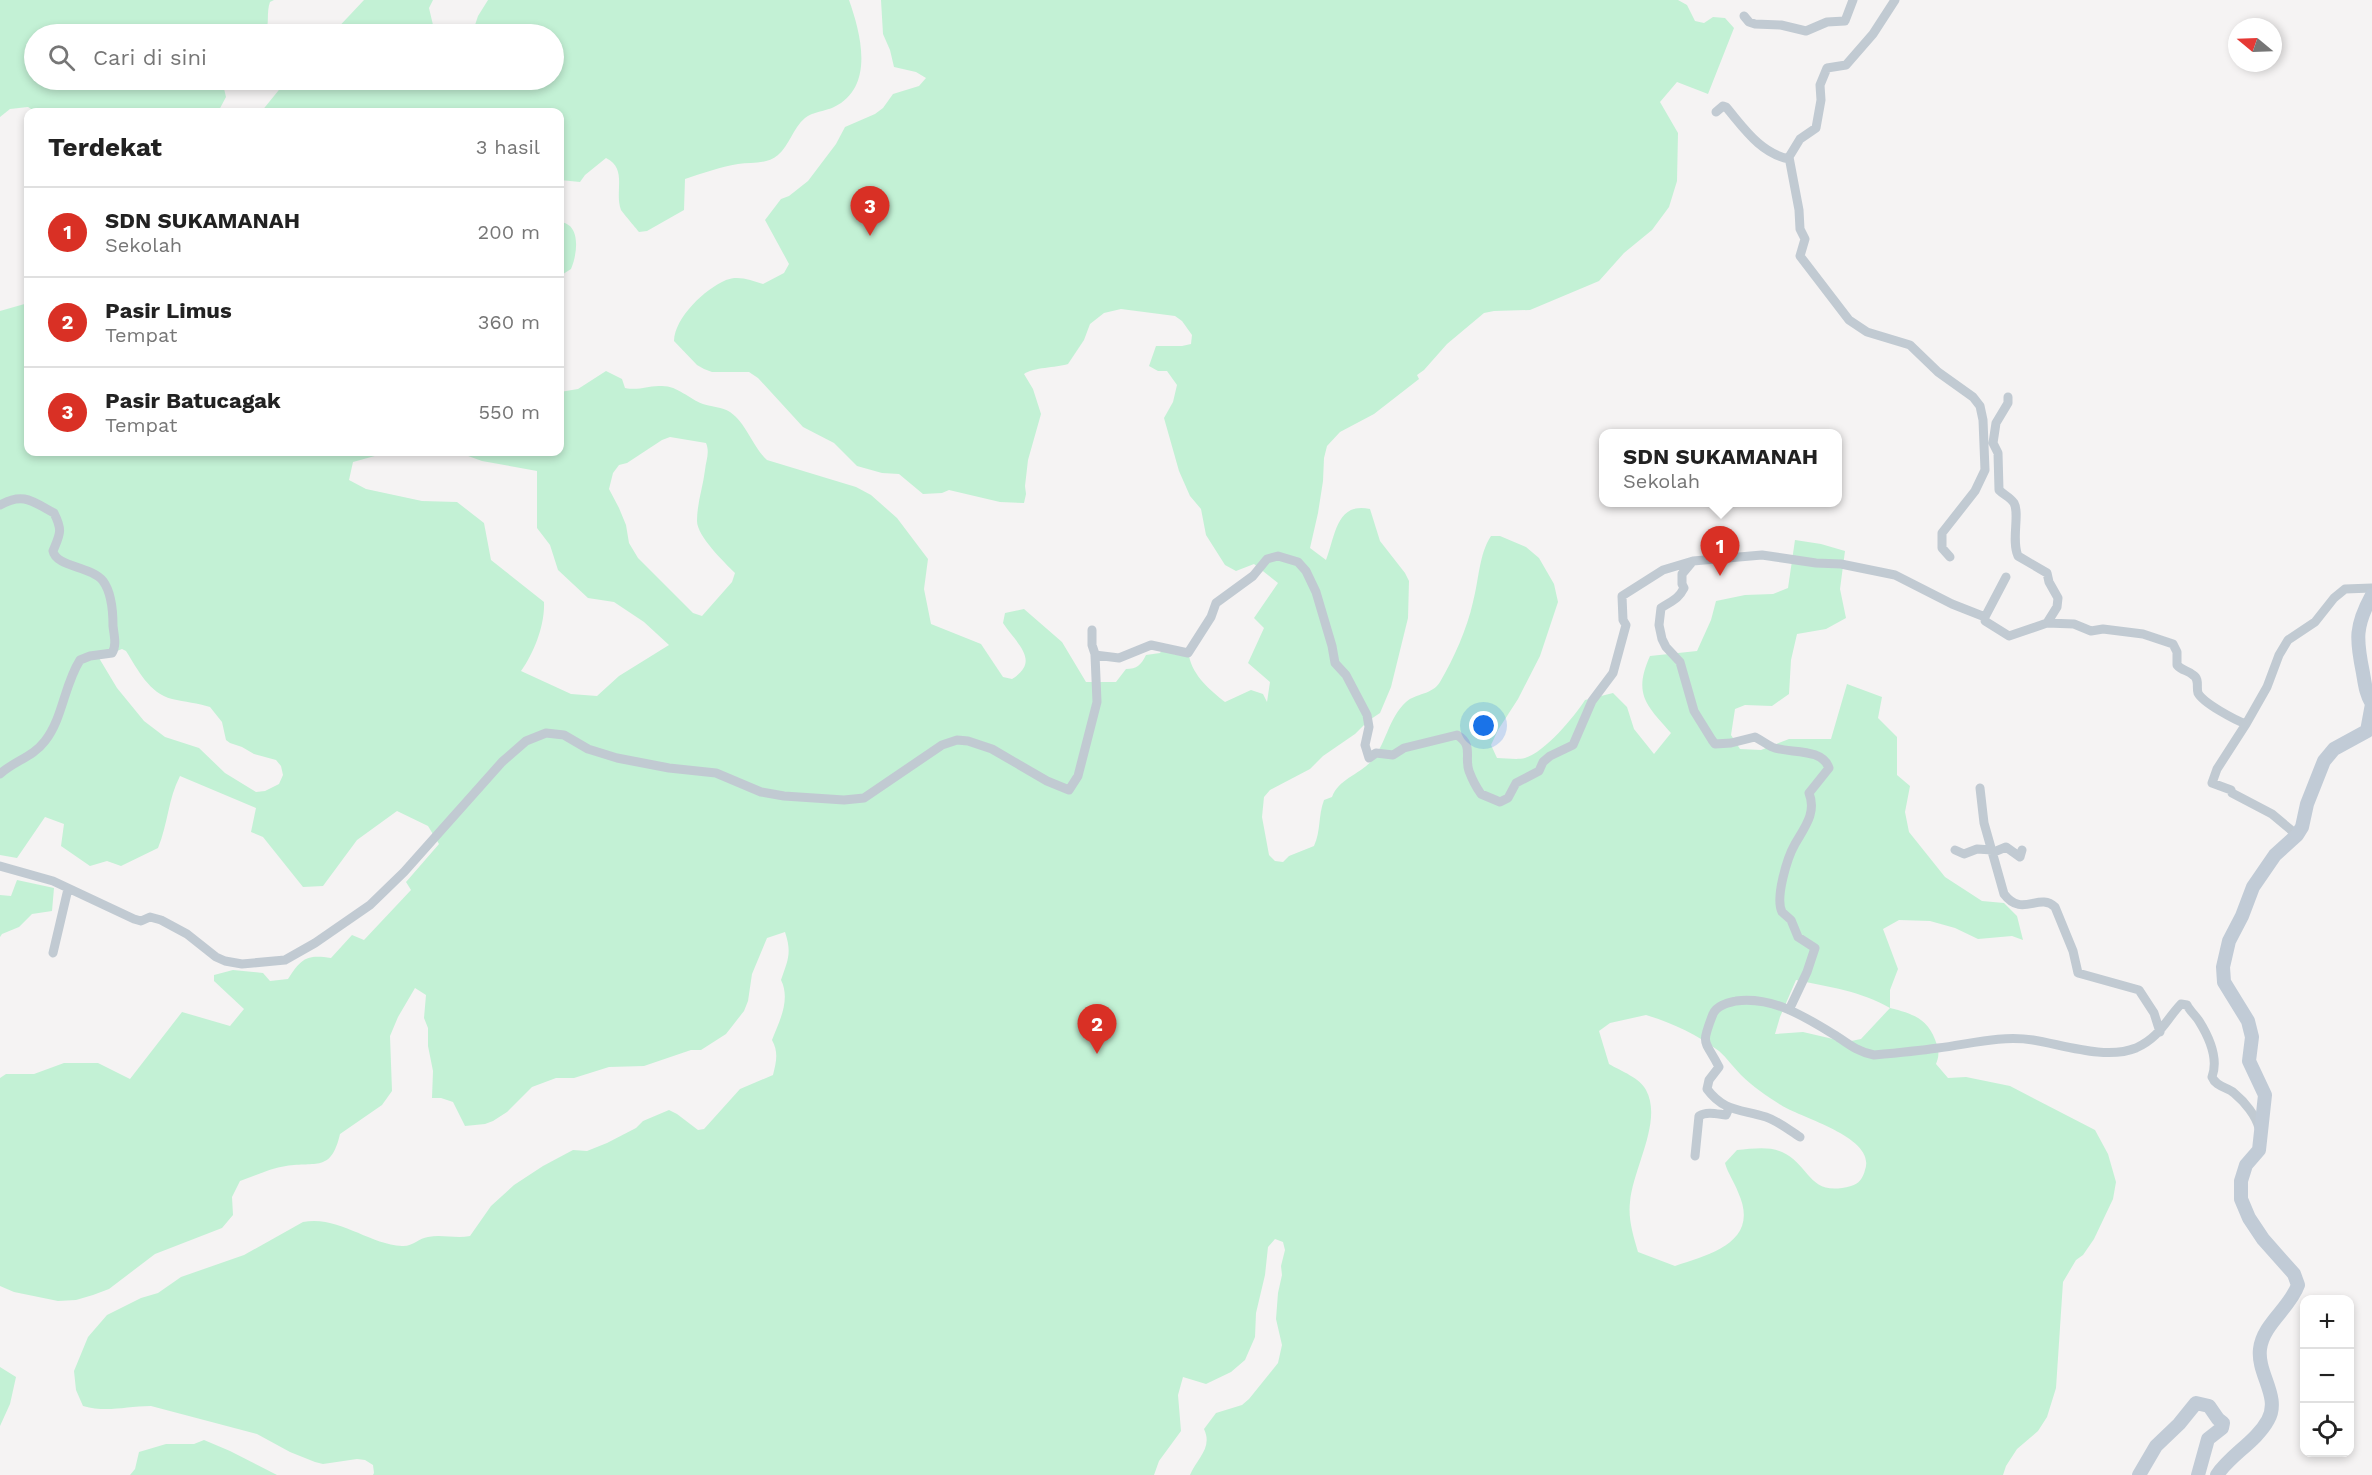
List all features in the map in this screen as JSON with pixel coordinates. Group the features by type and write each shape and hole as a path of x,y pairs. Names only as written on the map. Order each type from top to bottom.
{"street":[{"path":"1744,16 1749,22 1755,24 1781,25 1806,31 1827,22 1843,22 1853,0"},
{"path":"1896,0 1873,33 1846,65 1827,68 1820,85 1821,100 1816,127 1798,142 1789,159 1799,210 1800,229 1805,238 1800,256 1832,300 1849,320 1867,332 1910,345 1938,372 1973,397 1980,406 1985,438 1985,470 1975,491 1942,532 1941,548 1950,557"},
{"path":"1716,112 1723,106 1726,107 1756,142 1776,155 1789,159"},
{"path":"2008,397 2008,403 1996,423 1993,443 1998,453 1999,490 2016,507 2014,534 2018,556 2047,573 2049,582 2058,596 2057,607 2047,622"},
{"path":"0,505 12,499 24,497 54,513 61,531 60,540 53,551 54,556 60,561 95,574 103,581 111,597 115,645 112,653 108,655 90,656 80,660 51,732 44,742 35,752 7,767 0,774"},
{"path":"1095,654 1119,658 1151,645 1188,653 1207,625 1219,600 1253,576 1268,559 1278,555 1285,557 1303,566 1311,580 1330,637 1335,663 1346,675 1367,716 1369,727 1365,745 1369,758 1376,753 1393,755 1404,748 1457,735 1467,747 1469,771 1481,794 1497,801 1503,801 1510,795 1512,786 1536,774 1550,756 1573,745 1592,701 1614,673 1626,625 1623,620 1622,596 1664,570 1693,561 1762,555 1882,571 1916,584 1952,604 1985,617"},
{"path":"1693,561 1682,574 1684,588 1681,595 1672,604 1661,608 1659,625 1666,647 1680,662 1694,711 1712,740 1715,744 1726,744 1755,738 1773,747 1790,749 1823,759 1829,768 1809,793 1810,818 1795,844 1782,882 1780,897 1782,912 1791,920 1798,937 1815,948 1808,972 1789,1010"},
{"path":"2006,577 1985,621 2009,636 2047,622 2074,624 2091,631 2103,629 2132,632 2171,643 2177,652 2177,665 2196,678 2201,697 2214,705 2220,713 2246,724"},
{"path":"2297,835 2272,814 2232,793 2231,790 2212,783 2217,769 2267,687 2279,655 2288,640 2316,622 2334,598 2344,589 2372,588"},
{"path":"2217,1475 2269,1420 2273,1407 2272,1398 2260,1365 2260,1347 2272,1323 2295,1295 2298,1285 2294,1275 2263,1239 2249,1218 2241,1199 2241,1181 2246,1165 2259,1150 2265,1095 2249,1061 2252,1037 2248,1021 2224,982 2223,968 2229,941 2242,916 2253,886 2275,855 2297,835 2302,827 2307,804 2324,761 2334,749 2367,731 2372,704 2366,694 2357,645 2360,623 2372,595"},
{"path":"0,867 37,875 134,919 141,921 150,917 161,920 187,934 210,954 225,961 242,964 285,960 315,943 370,905 404,872 502,762 526,741 546,733 564,735 588,749 617,758 716,773 761,792 844,800 864,798 942,745 957,740 968,741 992,748 1047,781 1069,790 1078,776 1097,702 1092,630"},
{"path":"1980,788 1980,805 2004,894 2009,901 2022,906 2042,902 2052,904 2073,951 2078,973 2139,990 2154,1013 2160,1032"},
{"path":"1955,850 1964,854 1977,849 1994,852 2006,847 2020,857 2022,850"},
{"path":"53,953 68,889"},
{"path":"1800,1137 1767,1118 1729,1108 1714,1099 1707,1089 1709,1080 1719,1068 1705,1046 1704,1040 1714,1012 1729,1002 1762,1001 1789,1010 1814,1022 1853,1049 1874,1055 2014,1037 2075,1050 2126,1051 2160,1032 2170,1020 2174,1010 2181,1004 2187,1005 2200,1022 2211,1045 2214,1055 2212,1077 2214,1081 2233,1092 2256,1119 2260,1134"},
{"path":"1695,1156 1699,1116 1703,1113 1726,1115 1729,1108"},
{"path":"2139,1475 2156,1446 2179,1424 2196,1403 2209,1406 2223,1423 2222,1428 2208,1439 2198,1475"}],"green space":[{"path":"0,0 274,0 270,2 267,24 24,24 24,90 224,90 226,97 220,108 28,107 10,109 0,117"},
{"path":"364,0 433,0 429,8 433,24 341,24"},
{"path":"488,0 849,0 860,44 860,73 855,87 847,98 834,107 805,118 778,155 763,162 731,165 685,179 684,210 647,231 639,232 621,210 619,174 613,163 606,158 580,182 564,180 564,108 264,108 279,90 564,90 564,24 475,24"},
{"path":"881,0 1678,0 1687,5 1695,21 1704,23 1713,17 1725,18 1734,28 1708,94 1677,82 1660,102 1678,133 1677,181 1669,207 1652,230 1624,253 1599,281 1530,310 1484,313 1447,344 1417,375 1419,379 1374,414 1340,432 1327,446 1318,513 1310,548 1326,560 1335,532 1344,516 1359,508 1370,509 1380,541 1409,581 1408,618 1391,687 1380,713 1323,756 1310,769 1270,790 1264,797 1262,817 1269,855 1275,861 1283,862 1289,856 1314,846 1324,800 1332,797 1340,785 1374,758 1400,708 1414,697 1433,689 1440,682 1467,623 1482,559 1491,536 1500,536 1526,547 1539,558 1554,584 1558,602 1540,656 1491,745 1497,758 1511,759 1525,758 1541,749 1566,724 1585,700 1613,693 1627,707 1634,729 1654,754 1671,733 1645,698 1643,680 1650,656 1697,651 1711,620 1716,601 1745,595 1773,594 1788,588 1795,540 1845,551 1840,589 1846,618 1826,629 1797,634 1791,660 1789,694 1772,706 1745,705 1735,709 1731,735 1740,749 1761,750 1789,739 1831,739 1847,684 1882,697 1878,718 1897,737 1897,775 1910,786 1905,812 1909,832 1945,877 1982,901 2004,903 2017,916 2023,940 2012,936 1978,939 1955,928 1930,921 1899,920 1883,929 1898,969 1890,990 1890,1008 1913,1015 1930,1029 1938,1050 1936,1064 1948,1078 1966,1077 2010,1086 2095,1130 2108,1154 2116,1182 2113,1199 2094,1239 2083,1255 2076,1260 2063,1282 2056,1388 2047,1417 2038,1431 2017,1449 2003,1475 1190,1475 1207,1442 1204,1429 1216,1413 1242,1405 1278,1363 1282,1345 1276,1319 1282,1275 1281,1266 1285,1250 1283,1242 1275,1239 1268,1247 1265,1275 1256,1313 1255,1337 1245,1360 1231,1372 1206,1384 1183,1377 1178,1395 1181,1431 1159,1461 1154,1475 373,1475 373,1465 365,1460 323,1464 315,1462 290,1452 257,1434 151,1406 109,1409 83,1406 76,1390 74,1371 88,1337 107,1315 141,1298 158,1293 181,1277 244,1255 303,1222 316,1221 341,1226 389,1244 402,1246 433,1236 470,1236 491,1206 514,1185 573,1150 587,1151 607,1143 636,1128 643,1121 669,1110 698,1130 704,1129 740,1089 773,1075 776,1053 772,1040 784,1003 785,995 781,980 789,951 785,932 767,938 752,974 744,1011 726,1034 701,1050 691,1050 644,1066 609,1067 574,1078 556,1078 532,1087 507,1112 493,1121 465,1126 453,1102 432,1098 433,1071 428,1046 428,1028 424,1018 426,995 415,988 390,1036 392,1091 382,1105 340,1134 332,1155 327,1160 321,1163 280,1167 240,1181 232,1197 233,1215 222,1228 155,1254 109,1289 76,1300 58,1301 14,1292 0,1286 0,1078 6,1074 34,1074 64,1063 98,1063 130,1079 182,1012 230,1026 244,1009 214,981 214,975 233,970 263,973 270,981 288,979 305,960 316,957 331,958 352,935 364,940 411,890 406,882 439,844 428,826 397,811 357,840 323,886 303,887 263,837 251,832 256,808 180,776 158,848 121,866 107,861 90,866 61,846 64,824 45,817 17,858 0,855 0,311 24,304 24,456 375,456 353,462 349,480 366,489 422,501 457,502 484,523 491,560 544,602 543,620 538,638 521,671 571,694 597,696 619,676 669,645 644,622 614,602 588,598 558,570 550,545 537,528 537,471 482,461 468,456 564,456 564,391 578,389 606,371 622,379 625,388 668,387 703,404 727,410 741,423 767,460 856,487 871,495 897,518 928,559 924,589 931,624 981,644 1003,677 1012,679 1025,666 1024,652 1003,623 1005,613 1024,609 1062,642 1086,682 1116,682 1126,669 1138,666 1146,655 1160,653 1162,650 1176,655 1189,656 1198,676 1225,702 1251,690 1263,694 1267,702 1270,682 1248,663 1264,628 1254,618 1278,583 1254,564 1236,571 1225,565 1206,535 1201,509 1190,496 1179,471 1164,418 1173,402 1177,385 1167,371 1158,371 1149,366 1156,346 1191,344 1192,335 1182,321 1175,316 1121,309 1104,313 1090,324 1084,340 1068,364 1033,370 1024,374 1033,389 1041,414 1028,460 1024,503 1000,502 949,490 942,493 923,494 899,474 882,473 857,466 834,443 803,427 758,378 749,372 712,372 704,369 697,365 674,341 685,314 692,305 718,284 735,278 763,284 784,273 789,264 765,220 781,199 789,196 808,181 836,144 845,127 875,114 883,108 893,94 919,86 926,78 916,72 894,67 883,34","holes":["670,437 706,443 707,456 698,508 698,527 712,548 735,573 732,582 702,616 693,613 638,558 629,543 626,525 609,489 613,473 619,465 627,463","122,649 126,651 145,680 157,692 172,699 210,707 222,722 226,740 254,754 276,760 281,766 283,775 279,784 265,791 256,792 225,773 199,748 165,737 144,721 117,688 99,658","1796,980 1833,987 1879,1002 1890,1008 1861,1039 1846,1042 1803,1032 1775,1034","1646,1015 1674,1025 1702,1039 1719,1051 1745,1079 1766,1095 1781,1105 1849,1138 1860,1148 1866,1158 1862,1178 1851,1186 1837,1189 1826,1188 1818,1184 1799,1164 1782,1152 1766,1148 1737,1150 1725,1163 1743,1209 1743,1223 1738,1234 1717,1250 1675,1266 1638,1252 1630,1221 1630,1202 1646,1145 1651,1116 1650,1102 1646,1090 1639,1082 1609,1064 1599,1031 1610,1023"]},
{"path":"564,223 572,228 575,234 576,249 571,269 564,273"},
{"path":"17,880 54,888 52,911 32,914 19,927 0,937 0,895 11,896"},
{"path":"0,1367 16,1377 10,1404 0,1426"},
{"path":"204,1440 277,1475 130,1475 135,1469 139,1452 166,1444 194,1444"}],"place":[{"name":"Pasir Batucagak","path":"870,236"},
{"name":"SDN SUKAMANAH","path":"1720,576"},
{"name":"Pasir Limus","path":"1097,1054"}]}
